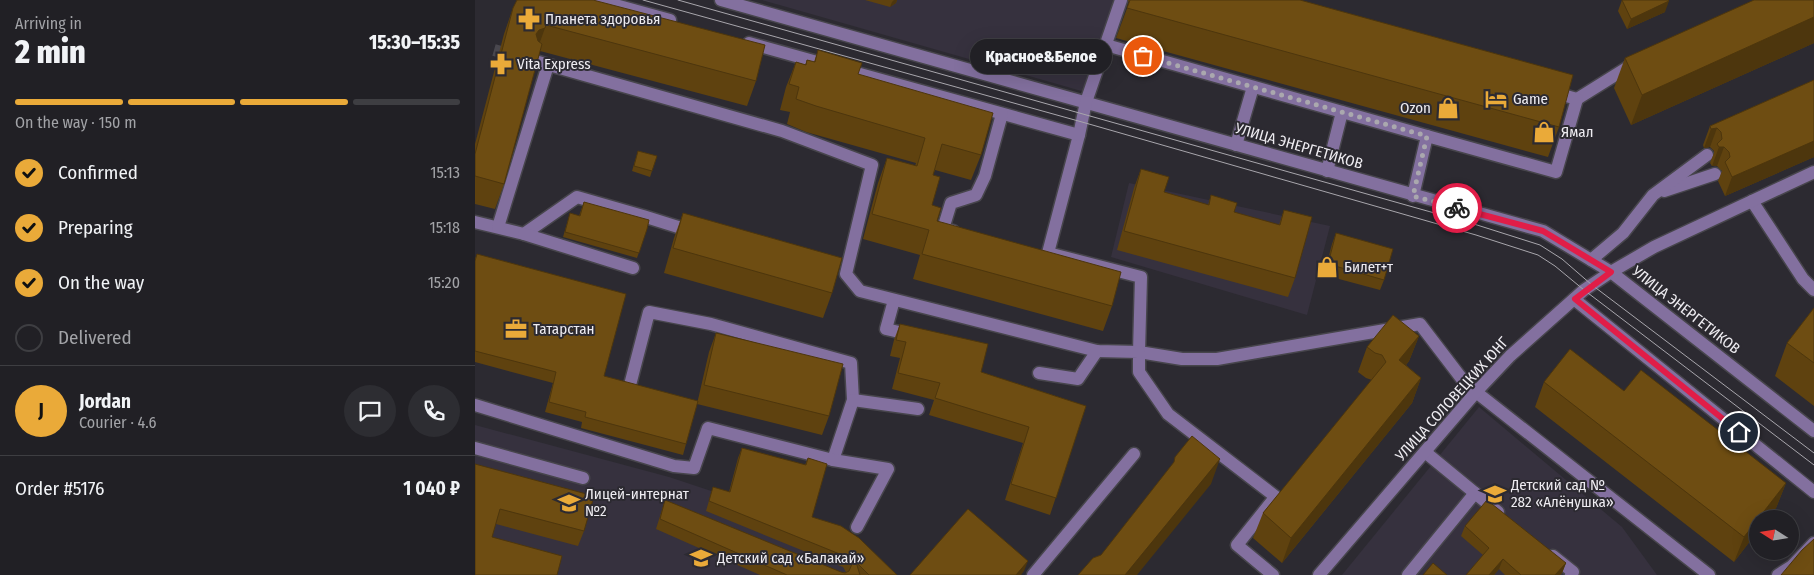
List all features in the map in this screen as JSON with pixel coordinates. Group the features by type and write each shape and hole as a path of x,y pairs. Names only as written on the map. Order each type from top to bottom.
{"street":[{"path":"597,0 683,24"},
{"name":"УЛИЦА ЭНЕРГЕТИКОВ","path":"721,0 1543,231 1611,272 1814,431"},
{"path":"1121,0 1086,102 1079,135 1043,252 1141,277 1139,372 1168,414 1279,493 1237,545 1273,575"},
{"path":"741,40 1079,135"},
{"path":"1106,45 1556,172 1577,99 1644,57"},
{"path":"535,61 782,131 872,165 847,274"},
{"path":"498,227 548,64"},
{"path":"1236,145 1253,87"},
{"path":"1539,88 1577,99"},
{"path":"1327,171 1343,112"},
{"path":"962,233 943,229 951,203 976,195 985,176 1002,114"},
{"path":"1413,196 1427,136"},
{"path":"1591,260 1623,233 1653,195 1707,155"},
{"name":"УЛИЦА СОЛОВЕЦКИХ ЮНГ","path":"1319,575 1476,392 1510,356 1575,299 1611,272 1654,247 1814,172"},
{"path":"1653,195 1715,174"},
{"path":"524,234 577,197 707,237"},
{"path":"1752,201 1803,279 1814,290"},
{"path":"475,222 524,234 633,268"},
{"path":"830,270 847,274 860,291 894,300 1097,351 1139,352 1182,359 1217,359 1420,324 1462,379 1476,392 1709,575"},
{"path":"1575,299 1814,492"},
{"path":"894,300 886,329 922,338"},
{"path":"630,385 649,312 711,324 851,363 853,400 833,460"},
{"path":"1039,373 1078,379 1097,351"},
{"path":"853,400 918,410"},
{"path":"475,405 674,466 694,468 708,428 833,460 888,469 857,527"},
{"path":"475,448 583,478"},
{"path":"1425,452 1505,518"},
{"path":"1033,575 1134,454"},
{"path":"1408,575 1475,493"},
{"path":"1778,575 1792,566 1814,543"},
{"path":"1543,548 1573,572 1571,575"}],"shaded area":[{"path":"762,0 1117,0 1085,92"},
{"path":"1129,183 1330,226 1307,315 1111,257"},
{"name":"Детский сад № 282 «Алёнушка»","path":"1479,407 1622,527 1657,575 1342,575"},
{"name":"Лицей-интернат №2","path":"475,425 669,477 838,533 892,575 475,575"}],"building":[{"path":"517,0 593,0 765,45 756,81 546,25 545,28 539,30 536,34 538,41 542,44 504,184 475,176 475,154 513,8"},
{"path":"1130,0 1300,0 1573,75 1559,127 1127,8"},
{"path":"1622,0 1668,0 1669,1 1631,19"},
{"path":"1754,0 1814,0 1814,17 1642,95 1625,58"},
{"path":"818,50 862,63 858,74 993,113 981,155 942,144 933,175 940,177 932,205 941,208 937,221 1121,272 1112,306 922,254 929,230 872,214 887,158 917,166 925,138 796,99 799,87 789,84 796,62 806,65 807,60 815,62"},
{"path":"1814,80 1814,141 1732,177 1725,162 1730,157 1729,152 1717,144 1722,139 1721,132 1717,128 1711,129 1710,126"},
{"path":"638,151 657,156 652,171 634,166"},
{"path":"1141,169 1169,177 1164,192 1209,205 1211,195 1237,203 1234,212 1280,225 1284,210 1312,217 1295,278 1124,231"},
{"path":"584,202 649,220 639,253 565,232 570,213 580,216"},
{"path":"683,213 842,258 832,293 673,248"},
{"path":"1336,233 1393,249 1384,280 1328,264"},
{"path":"477,254 626,294 604,376 698,401 686,444 585,417 586,412 549,402 556,372 475,351 475,261"},
{"path":"1814,308 1814,363 1787,343"},
{"path":"1393,315 1419,336 1399,360 1421,378 1291,538 1263,513 1386,362 1382,355 1375,353 1367,347"},
{"path":"900,324 988,344 981,372 1086,406 1056,498 1011,484 1029,427 935,398 940,383 898,373 906,342 896,340"},
{"path":"716,333 843,364 829,416 704,385"},
{"path":"1570,349 1624,391 1641,370 1786,483 1765,510 1749,510 1749,531 1744,537 1544,382"},
{"path":"1192,436 1220,459 1125,575 1078,575 1093,558 1101,555"},
{"path":"742,448 806,465 808,458 827,464 812,517 841,526 859,538 897,575 869,575 856,562 860,575 787,575 660,519 665,500 841,572 849,571 852,564 847,557 709,501 713,487 730,492"},
{"path":"475,464 594,496 584,531 500,509 492,537 562,556 557,575 475,575"},
{"path":"1487,500 1566,563 1555,575 1521,575 1503,559 1489,575 1466,575 1489,548 1465,526"},
{"path":"968,509 1028,561 1016,575 910,575"},
{"path":"1814,539 1814,575 1781,575 1794,560 1799,560 1799,554"},
{"path":"1433,563 1447,575 1423,575"}],"tunnel":[{"path":"494,50 515,56"}],"tram line":[{"path":"643,0 1082,122 1476,235 1538,255 1555,266 1814,465"},
{"path":"678,0 1477,225 1540,245 1562,259 1592,285 1814,453"}],"way so far":[{"path":"1143,56 1427,136 1413,196 1457,208"}],"place":[{"name":"Планета здоровья","path":"529,19"},
{"name":"Красное&Белое","path":"1143,56"},
{"name":"Vita Express","path":"501,64"},
{"name":"Game","path":"1496,99"},
{"name":"Ozon","path":"1448,108"},
{"name":"Ямал","path":"1544,132"},
{"name":"Билет+т","path":"1327,267"},
{"name":"Татарстан","path":"516,329"},
{"name":"Детский сад № 282 «Алёнушка»","path":"1495,494"},
{"name":"Лицей-интернат №2","path":"569,503"},
{"name":"Детский сад «Балакай»","path":"701,558"}],"route":[{"path":"1457,208 1543,231 1611,272 1584,290 1575,299 1739,432"}]}
